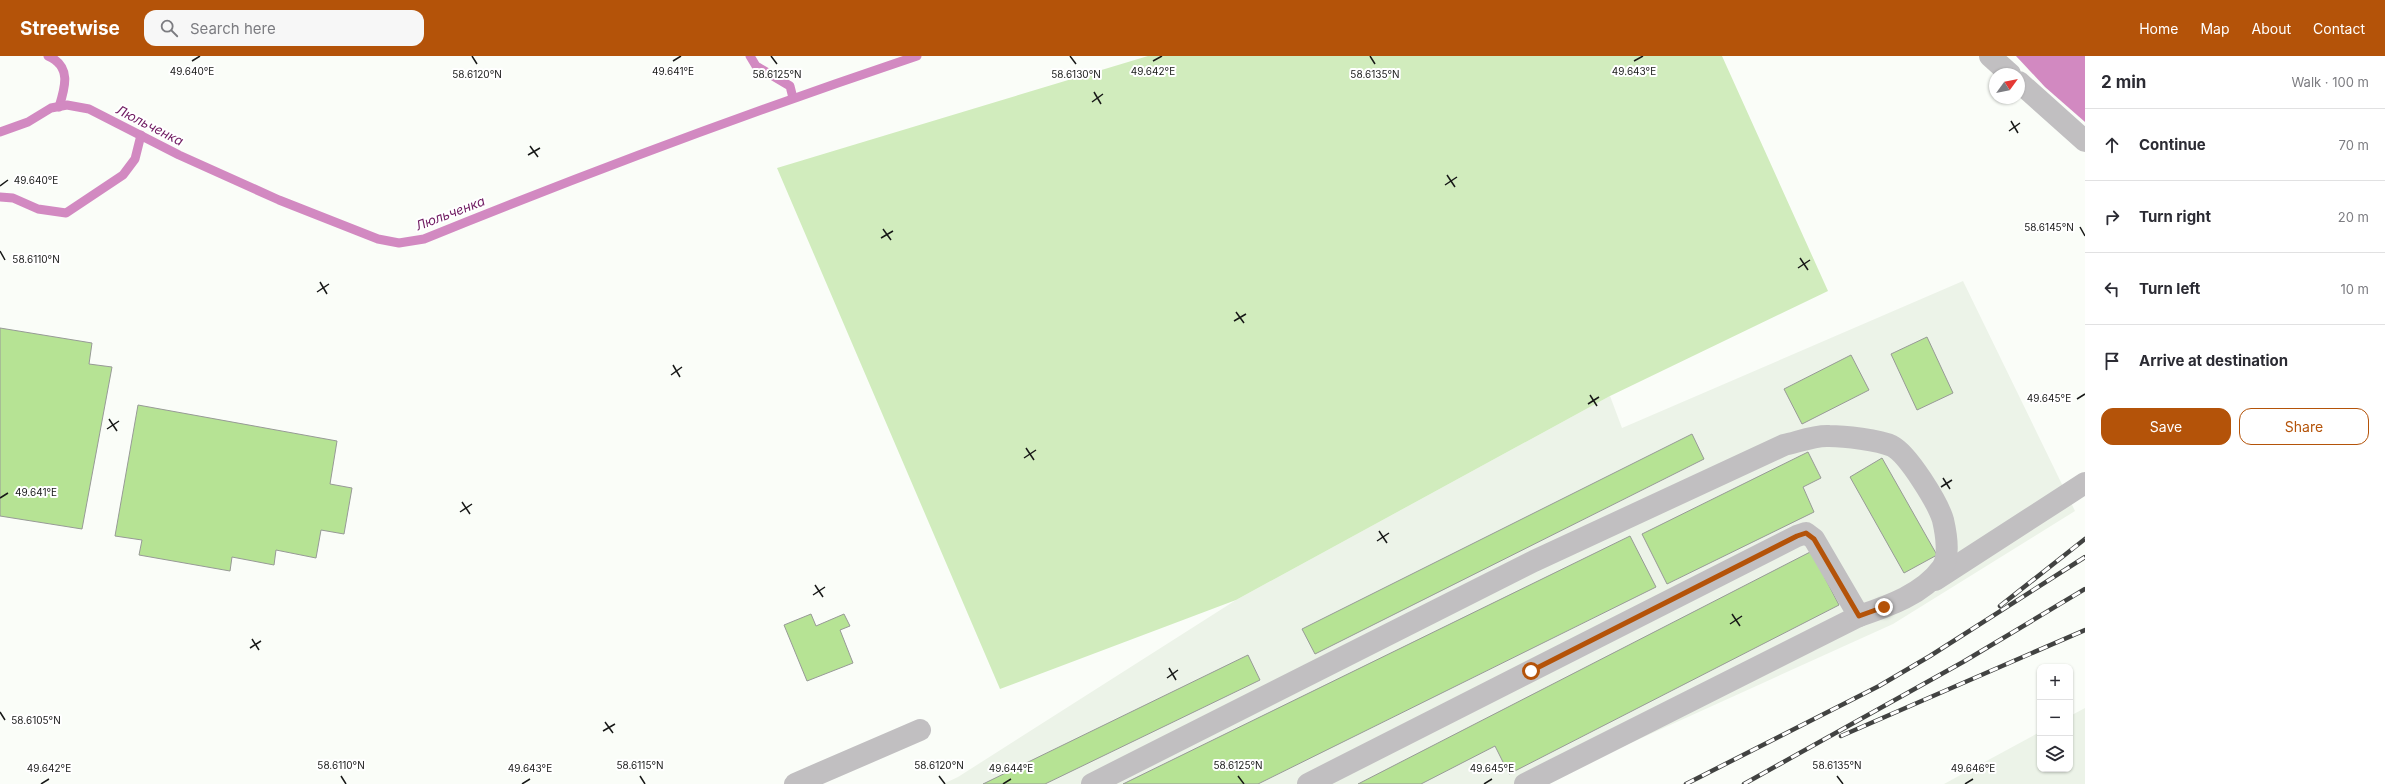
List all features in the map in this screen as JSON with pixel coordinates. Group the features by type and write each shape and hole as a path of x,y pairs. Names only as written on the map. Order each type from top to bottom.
{"street":[{"path":"1990,56 2003,68"},
{"path":"2025,87 2085,142"},
{"path":"1092,784 1534,561 1784,445 1828,436 1865,439 1892,446 1908,460 1943,520 1947,546 1943,567 1925,586"},
{"path":"1525,784 1859,616 1884,607 1925,586 2085,483"},
{"path":"1308,784 1797,536 1806,533 1814,539 1859,616"},
{"path":"795,784 920,730"}],"shaded area":[{"path":"2016,56 2085,56 2085,122 2045,87"},
{"path":"1963,281 2075,511 1893,624 1540,784 943,784 958,777 1236,600 1610,396 1622,428"},
{"path":"2085,708 2085,784 1944,784 2037,734 2037,772 2073,772 2073,714"}],"green space":[{"path":"1148,56 1722,56 1828,291 1610,396 1236,600 1000,689 777,168"}],"building":[{"path":"0,328 92,343 89,364 112,367 82,529 0,516"},
{"path":"1927,337 1953,393 1917,410 1891,354"},
{"path":"1851,355 1869,390 1802,424 1784,389"},
{"path":"138,405 337,441 330,484 352,488 344,534 321,530 316,558 276,550 274,565 232,557 230,571 139,555 142,540 115,536"},
{"path":"1692,434 1704,459 1315,654 1302,629"},
{"path":"1808,452 1821,478 1803,487 1814,512 1667,584 1642,534"},
{"path":"1882,458 1937,555 1904,573 1850,477"},
{"path":"1630,536 1656,587 1258,784 1123,784"},
{"path":"1816,549 1825,578 1839,605 1509,774 1495,746 1421,784 1358,784"},
{"path":"811,614 816,626 844,614 850,626 840,630 853,663 807,681 784,625"},
{"path":"1248,655 1260,680 1045,784 983,784"}],"waterway":[{"path":"48,56 56,60 64,72 65,78 59,107"},
{"path":"750,56 756,66 790,86 793,98"},
{"name":"Люльченка","path":"0,132 28,122 51,108 67,105 89,109 179,155 279,200 378,239 399,243 424,239 546,190 669,144 792,99 917,56"},
{"path":"0,197 13,198 38,209 66,213 123,175 135,159 141,135"}],"railway":[{"path":"2000,606 2085,539"},
{"path":"1686,784 1879,686 1930,656 2085,557"},
{"path":"1744,784 1963,662 2085,589"},
{"path":"1841,736 2085,630"}],"route":[{"path":"1531,671 1797,536 1806,533 1814,539 1859,616 1884,607"}]}
